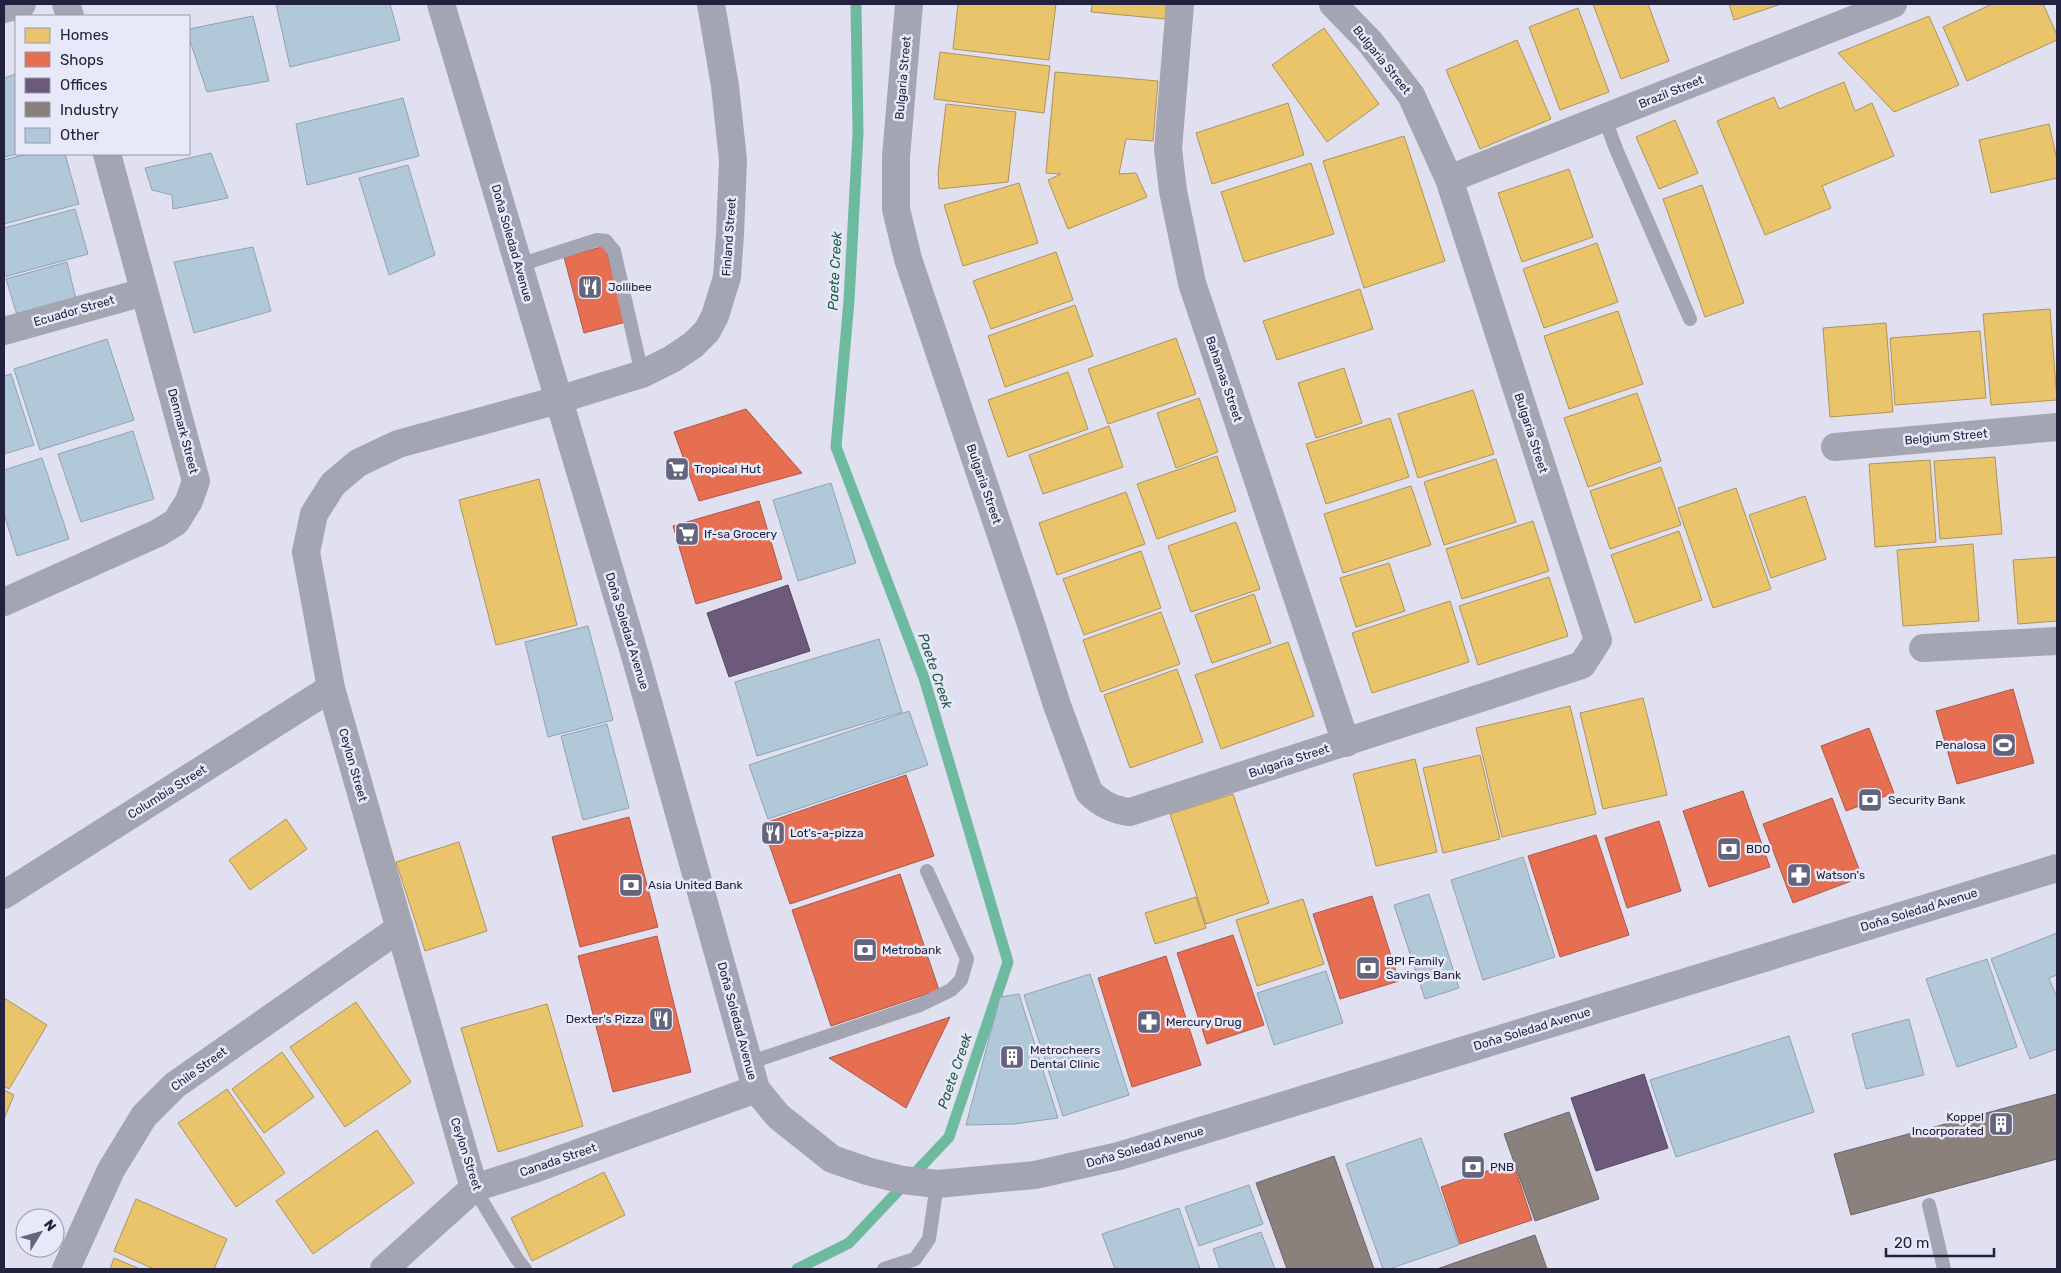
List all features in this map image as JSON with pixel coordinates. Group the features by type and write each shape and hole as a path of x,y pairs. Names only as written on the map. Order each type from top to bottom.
{"main road":[{"name":"Doña Soledad Avenue","path":"441,4 636,659 756,1089 778,1116 832,1159 867,1171 903,1180 932,1183 1034,1175 1119,1156 2057,868"}],"street":[{"path":"4,9 22,4"},
{"name":"Finland Street","path":"558,400 642,374 672,359 693,345 707,331 715,316 727,277 732,160 726,86 711,4"},
{"name":"Bulgaria Street","path":"910,4 896,157 896,209 908,259 1057,705 1089,792 1098,801 1107,806 1130,812 1582,665 1598,640 1449,179 1411,95 1370,42 1333,4"},
{"name":"Bahamas Street","path":"1180,4 1168,149 1173,191 1192,283 1346,743"},
{"name":"Brazil Street","path":"1449,179 1893,4"},
{"name":"Denmark Street","path":"4,602 158,533 176,522 189,502 196,481 107,155"},
{"name":"Ecuador Street","path":"4,331 144,292"},
{"name":"Ceylon Street","path":"474,1188 331,688 306,552 314,514 333,484 358,462 398,444 558,400"},
{"name":"Belgium Street","path":"1835,447 2057,427"},
{"path":"1923,648 2057,641"},
{"name":"Columbia Street","path":"4,895 331,688"},
{"name":"Chile Street","path":"66,1269 111,1170 144,1116 175,1085 400,928"},
{"name":"Canada Street","path":"384,1269 474,1188 531,1170 756,1089"}],"lane":[{"path":"1604,118 1690,319"},
{"path":"518,265 597,240 606,242 614,251 642,374"},
{"path":"748,1063 920,1005 951,990 961,980 967,959 927,871"},
{"path":"884,1269 915,1259 929,1239 932,1183"},
{"name":"Ceylon Street","path":"474,1188 516,1259 525,1269"},
{"path":"1929,1205 1944,1269"}],"building: Homes":[{"path":"958,4 1056,4 1049,60 953,49"},
{"path":"1092,4 1166,4 1165,19 1091,12"},
{"path":"1593,4 1648,4 1669,61 1621,79"},
{"path":"1729,4 1781,4 1734,20"},
{"path":"1992,4 2043,4 2057,35 2057,40 1967,81 1943,27"},
{"path":"1578,8 1609,92 1560,110 1529,27"},
{"path":"1929,16 1959,85 1894,112 1838,53"},
{"path":"1324,28 1379,104 1327,142 1272,65"},
{"path":"1517,40 1551,119 1480,149 1446,70"},
{"path":"940,52 1050,66 1044,113 934,99"},
{"path":"1055,72 1158,81 1153,141 1126,139 1119,174 1136,173 1147,197 1068,229 1048,180 1061,174 1046,173"},
{"path":"1844,82 1855,111 1872,103 1894,156 1822,186 1831,208 1765,235 1717,121 1774,97 1779,109"},
{"path":"1288,103 1304,155 1212,184 1196,133"},
{"path":"946,104 1016,112 1008,182 939,189 938,173"},
{"path":"1675,120 1698,173 1659,189 1636,137"},
{"path":"2049,124 2057,160 2057,178 1991,193 1979,140"},
{"path":"1404,136 1445,261 1364,288 1323,161"},
{"path":"1311,163 1334,234 1244,262 1221,192"},
{"path":"1569,169 1593,237 1522,262 1498,193"},
{"path":"1019,183 1038,243 963,266 944,205"},
{"path":"1702,185 1744,303 1705,317 1663,199"},
{"path":"1597,243 1618,302 1544,328 1523,269"},
{"path":"1056,252 1073,300 991,329 973,281"},
{"path":"1360,289 1373,329 1277,360 1263,321"},
{"path":"1075,305 1093,356 1005,387 988,336"},
{"path":"2050,309 2057,400 1991,405 1983,314"},
{"path":"1618,311 1643,384 1569,409 1544,336"},
{"path":"1886,323 1893,412 1830,417 1823,328"},
{"path":"1980,331 1986,398 1895,405 1890,338"},
{"path":"1176,338 1196,394 1108,424 1088,369"},
{"path":"1344,368 1362,423 1316,438 1298,383"},
{"path":"1068,372 1088,429 1008,457 988,400"},
{"path":"1473,390 1494,454 1418,478 1398,414"},
{"path":"1637,393 1661,461 1588,487 1564,418"},
{"path":"1199,398 1218,452 1176,468 1157,413"},
{"path":"1390,418 1409,477 1326,504 1306,444"},
{"path":"1109,426 1123,467 1043,494 1029,455"},
{"path":"1217,456 1236,511 1157,539 1137,484"},
{"path":"1995,457 2002,534 1940,539 1934,461"},
{"path":"1496,459 1516,522 1444,545 1424,482"},
{"path":"1930,460 1936,542 1875,547 1869,464"},
{"path":"1661,467 1681,525 1610,549 1590,491"},
{"path":"539,479 577,625 496,645 459,500"},
{"path":"1411,486 1431,545 1343,573 1324,514"},
{"path":"1736,488 1771,589 1713,608 1678,508"},
{"path":"1126,492 1145,544 1057,575 1039,523"},
{"path":"1805,496 1826,559 1771,578 1749,515"},
{"path":"1533,521 1549,571 1462,599 1446,549"},
{"path":"1236,522 1260,589 1191,612 1168,546"},
{"path":"1679,531 1702,600 1635,623 1611,555"},
{"path":"1973,544 1979,621 1903,626 1897,550"},
{"path":"1141,551 1161,608 1084,635 1063,579"},
{"path":"2057,557 2057,621 2018,624 2013,560"},
{"path":"1389,563 1405,611 1356,627 1340,578"},
{"path":"1549,577 1568,636 1478,665 1459,606"},
{"path":"1254,594 1271,643 1212,663 1195,615"},
{"path":"1450,601 1469,662 1372,693 1352,633"},
{"path":"1161,612 1180,664 1101,692 1083,640"},
{"path":"1288,642 1314,716 1221,749 1195,675"},
{"path":"1177,669 1203,742 1130,768 1104,695"},
{"path":"1643,698 1667,795 1603,809 1580,713"},
{"path":"1570,706 1596,814 1502,837 1476,728"},
{"path":"1480,755 1500,839 1443,853 1423,768"},
{"path":"1415,759 1437,852 1376,866 1353,774"},
{"path":"1233,794 1269,903 1206,924 1170,814"},
{"path":"286,819 307,849 250,890 229,860"},
{"path":"459,842 487,931 425,951 396,862"},
{"path":"1196,897 1206,928 1155,944 1145,913"},
{"path":"1303,899 1324,964 1257,986 1236,920"},
{"path":"4,998 47,1025 9,1089 4,1086"},
{"path":"356,1002 411,1082 345,1127 290,1047"},
{"path":"547,1004 583,1126 498,1152 461,1028"},
{"path":"282,1052 314,1097 264,1133 232,1089"},
{"path":"227,1089 285,1173 236,1207 178,1123"},
{"path":"4,1090 14,1095 4,1119"},
{"path":"377,1130 414,1183 313,1254 276,1201"},
{"path":"604,1172 625,1215 532,1261 511,1218"},
{"path":"136,1199 227,1239 214,1269 154,1269 114,1251"},
{"path":"114,1258 140,1269 110,1269"}],"building: Shops":[{"path":"605,246 626,322 584,333 564,257"},
{"path":"746,409 802,473 699,501 674,432"},
{"path":"759,501 782,579 696,604 673,526"},
{"path":"2013,689 2034,763 1957,784 1936,711"},
{"path":"1869,728 1894,793 1846,811 1821,746"},
{"path":"906,775 934,856 790,904 762,824"},
{"path":"1743,791 1770,867 1709,887 1683,811"},
{"path":"1832,798 1862,877 1793,903 1763,824"},
{"path":"629,817 658,927 580,947 552,837"},
{"path":"1659,821 1681,891 1627,908 1605,838"},
{"path":"1596,835 1629,935 1560,957 1528,856"},
{"name":"Metrobank","path":"900,874 939,990 831,1026 792,910"},
{"path":"1372,896 1399,981 1340,999 1313,914"},
{"path":"1233,935 1264,1025 1207,1044 1177,953"},
{"path":"657,936 691,1072 613,1092 578,956"},
{"name":"Mercury Drug","path":"1166,956 1201,1065 1132,1087 1098,978"},
{"path":"950,1017 906,1108 829,1058"},
{"path":"1513,1162 1532,1220 1460,1244 1441,1187"}],"building: Offices":[{"path":"788,585 810,651 729,677 707,613"},
{"path":"1644,1074 1668,1148 1596,1171 1571,1098"}],"building: Industry":[{"name":"Koppel Incorporated","path":"2057,1094 2057,1159 1851,1215 1834,1154"},
{"path":"1569,1112 1599,1199 1535,1221 1504,1134"},
{"path":"1334,1156 1374,1269 1287,1269 1256,1183"},
{"path":"1535,1235 1547,1269 1437,1269"}],"building: Other":[{"path":"276,4 390,4 400,40 290,67"},
{"path":"253,16 269,81 207,92 190,41 190,29"},
{"path":"15,74 15,154 4,157 4,78"},
{"path":"403,98 419,156 307,185 296,124"},
{"path":"211,153 228,198 173,209 172,195 152,190 145,168"},
{"path":"24,155 65,155 79,204 4,224 4,160"},
{"path":"408,165 435,255 389,275 359,178"},
{"path":"75,209 88,254 4,277 4,228"},
{"path":"253,247 271,311 194,333 174,262"},
{"path":"67,262 76,299 17,315 6,279"},
{"path":"107,339 134,420 40,450 14,369"},
{"path":"11,374 34,445 4,454 4,376"},
{"path":"133,431 154,499 81,522 58,454"},
{"path":"42,458 69,539 17,556 4,514 4,470"},
{"path":"831,483 856,563 798,581 773,500"},
{"path":"588,626 613,720 548,737 525,642"},
{"path":"879,639 902,712 757,756 735,682"},
{"path":"909,711 928,765 768,819 749,765"},
{"path":"607,724 629,808 583,820 561,736"},
{"path":"1523,857 1555,957 1483,980 1451,880"},
{"path":"1429,894 1459,988 1425,999 1394,905"},
{"path":"2057,933 2057,975 2049,978 2057,998 2057,1049 2030,1059 1991,959"},
{"path":"1987,959 2017,1047 1957,1067 1926,979"},
{"path":"1326,971 1343,1023 1274,1045 1257,993"},
{"path":"1090,974 1129,1095 1063,1116 1024,995"},
{"name":"Metrocheers Dental Clinic","path":"1019,994 1058,1118 1014,1124 966,1125 1000,997"},
{"path":"1909,1019 1924,1075 1866,1089 1852,1034"},
{"path":"1789,1036 1814,1112 1676,1157 1650,1080"},
{"path":"1421,1138 1459,1245 1389,1269 1383,1269 1346,1164"},
{"path":"1249,1185 1263,1224 1199,1246 1185,1207"},
{"path":"1179,1208 1200,1269 1115,1269 1102,1234"},
{"path":"1261,1232 1275,1269 1220,1269 1213,1249"}],"waterway":[{"name":"Paete Creek","path":"797,1269 849,1243 949,1137 1008,962 924,678 836,447 849,301 858,133 856,4"}],"place":[{"name":"Jollibee","path":"590,287"},
{"name":"Tropical Hut","path":"677,469"},
{"name":"If-sa Grocery","path":"687,534"},
{"name":"Penalosa","path":"2004,745"},
{"name":"Security Bank","path":"1870,800"},
{"name":"Lot's-a-pizza","path":"773,833"},
{"name":"BDO","path":"1729,849"},
{"name":"Watson's","path":"1799,875"},
{"name":"Asia United Bank","path":"631,885"},
{"name":"Metrobank","path":"865,950"},
{"name":"BPI Family Savings Bank","path":"1368,968"},
{"name":"Dexter's Pizza","path":"661,1019"},
{"name":"Mercury Drug","path":"1149,1022"},
{"name":"Metrocheers Dental Clinic","path":"1012,1057"},
{"name":"Koppel Incorporated","path":"2001,1124"},
{"name":"PNB","path":"1473,1167"}]}
